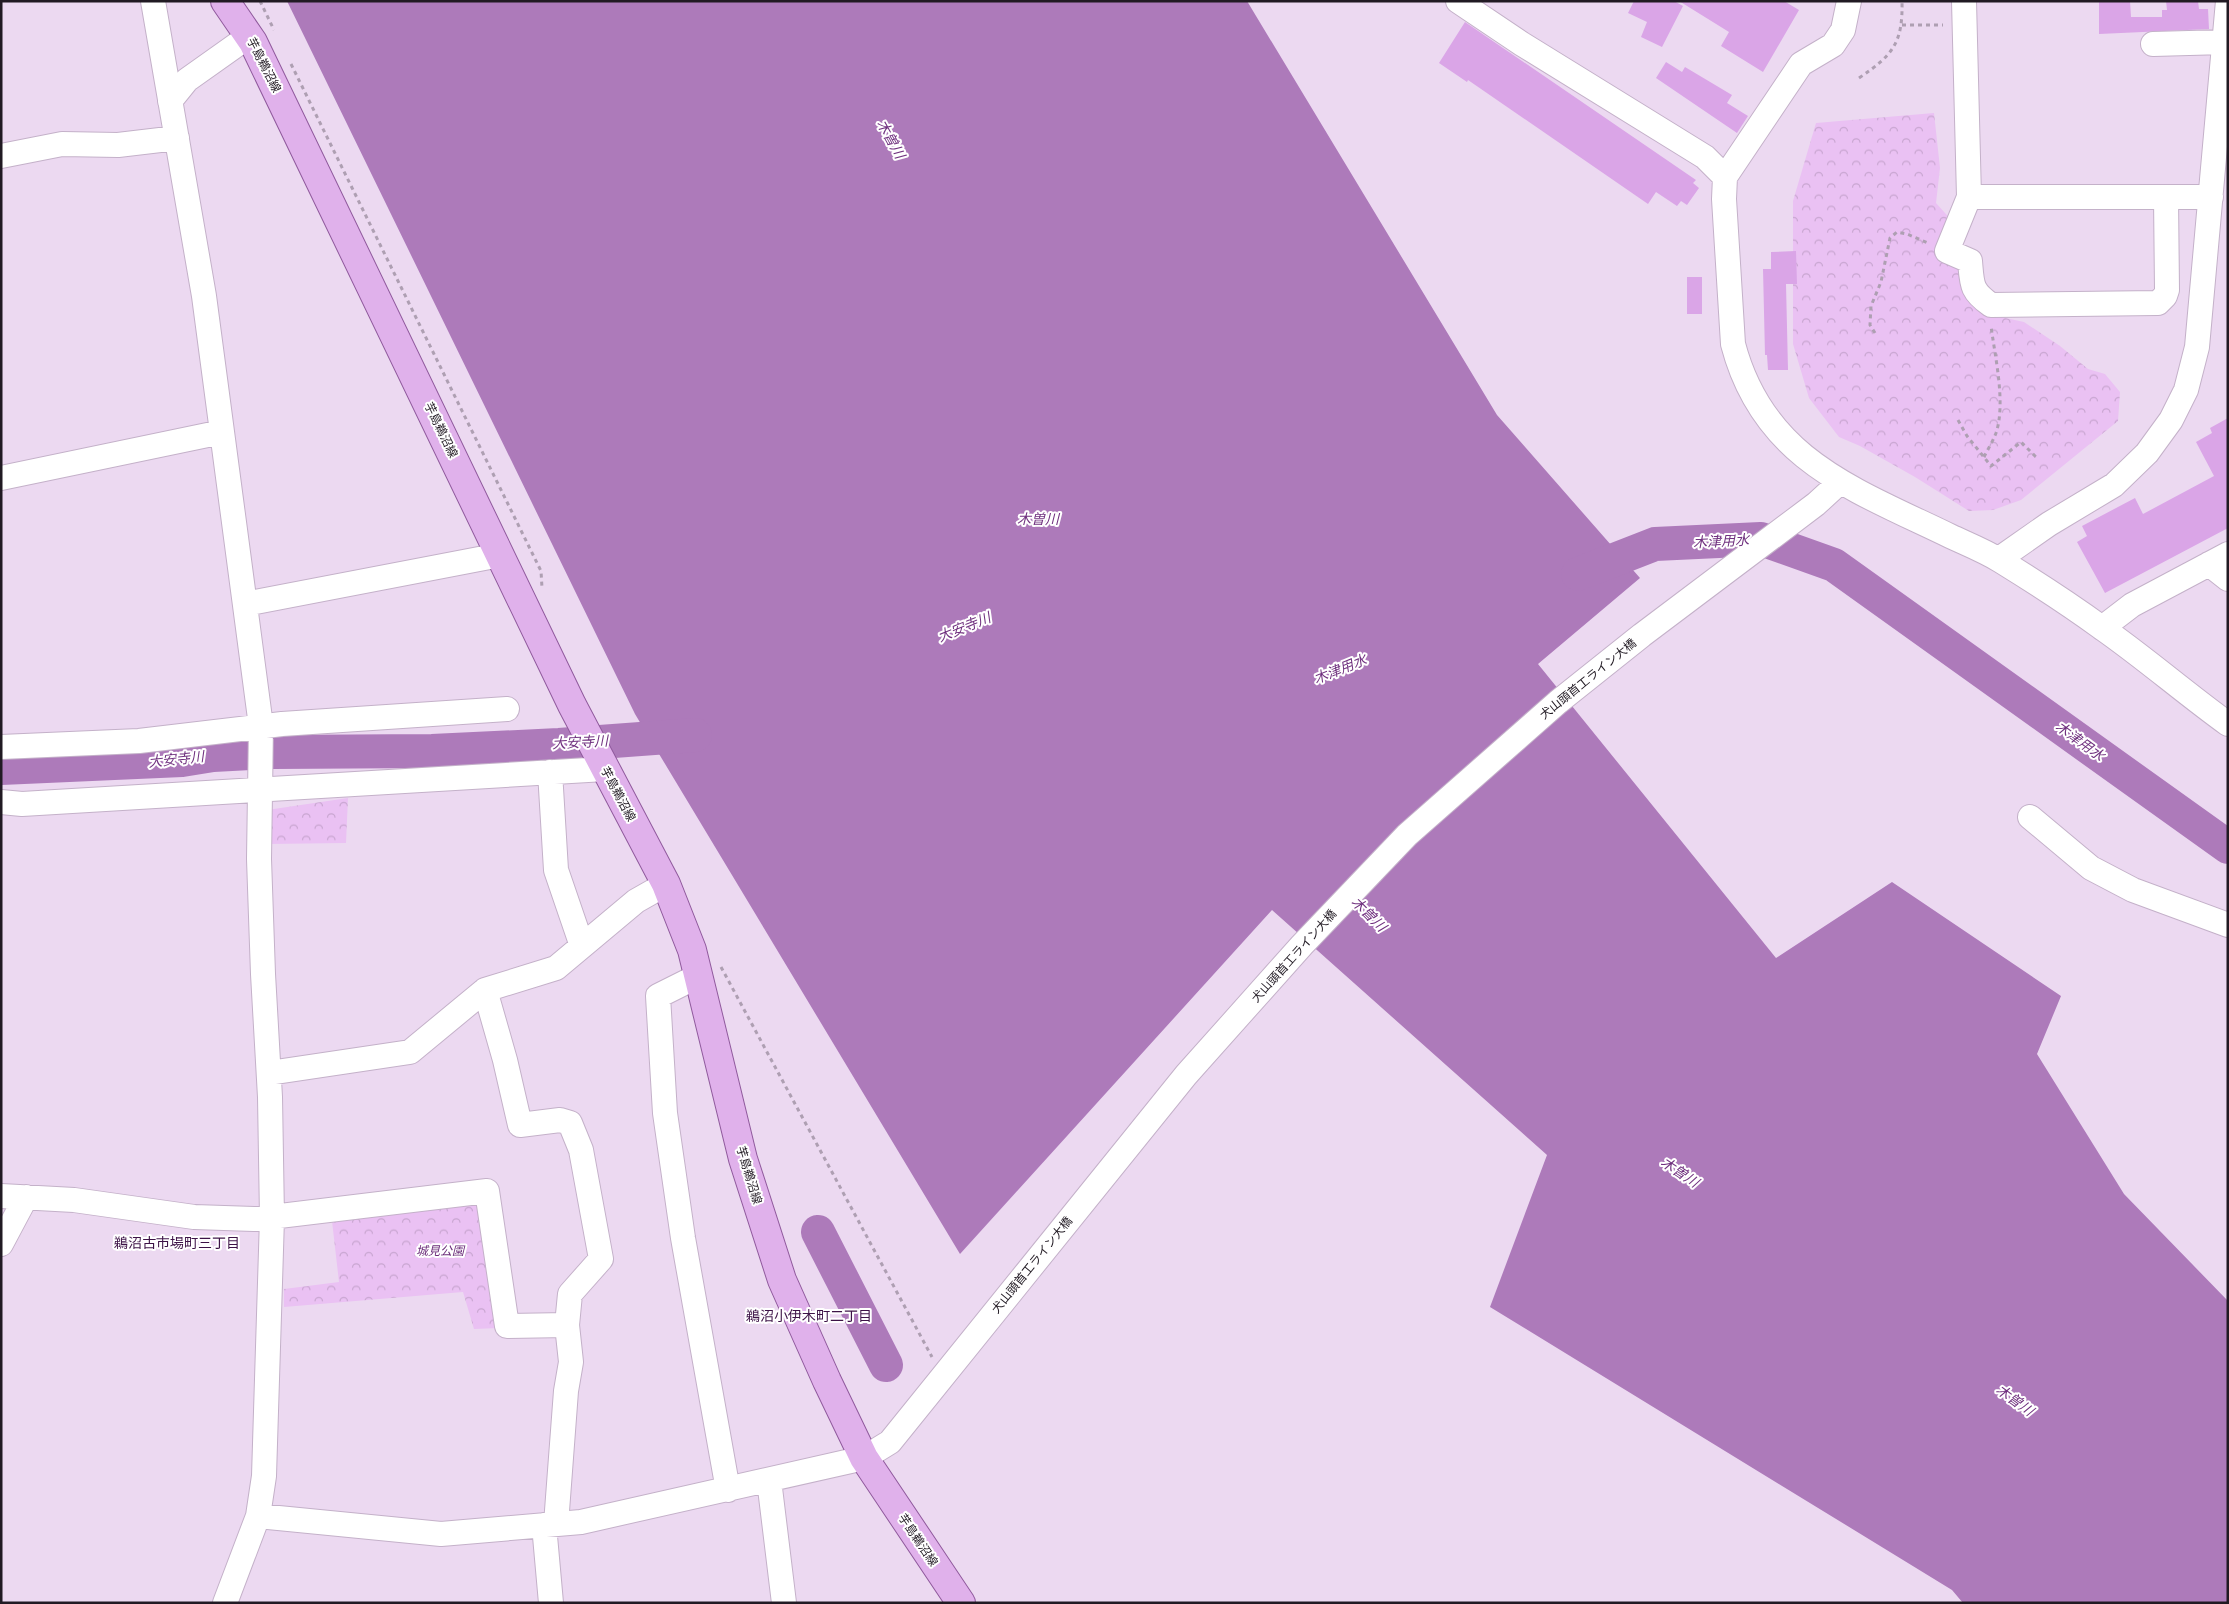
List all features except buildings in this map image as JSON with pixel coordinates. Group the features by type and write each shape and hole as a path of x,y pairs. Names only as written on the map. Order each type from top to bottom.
{"main road":[{"name":"芋島鵜沼線","path":"225,1 249,36 342,223 572,705 666,884 692,950 744,1159 782,1280 848,1428 864,1458 961,1603"}],"street":[{"path":"153,1 204,296 261,731 259,785 263,974 269,1073 272,1218 264,1476 258,1516 225,1603"},
{"path":"1458,1 1522,44 1705,157 1725,177"},
{"path":"1849,1 1843,30 1832,45 1801,64 1725,177 1724,198 1730,325 1738,365 1754,398 1771,424 1806,459 1840,482 1998,559 2102,628 2228,724"},
{"path":"1964,1 1969,197 1947,251 1970,261 1972,284 1977,295 1991,305 2158,303 2165,296 2167,290 2166,197"},
{"path":"1998,559 2049,524 2114,484 2147,453 2172,420 2186,390 2197,347 2228,1"},
{"path":"170,101 187,80 249,36"},
{"path":"2153,44 2225,42"},
{"path":"1,156 62,144 118,145 176,138"},
{"path":"1969,197 2211,197"},
{"path":"1,478 222,432"},
{"name":"犬山頭首工ライン大橋","path":"258,1516 441,1534 581,1522 864,1458 890,1442 1186,1075 1302,945 1407,835 1558,702 1642,635 1816,504 1840,482"},
{"path":"245,604 500,555"},
{"path":"2102,628 2132,605 2219,559 2228,579"},
{"path":"1,747 138,741 507,710"},
{"path":"1,802 22,804 259,785 550,772 602,764"},
{"path":"550,772 556,870 582,946"},
{"path":"2030,817 2091,868 2133,890 2228,925"},
{"path":"269,1073 410,1052 485,990 556,968 636,901 666,884"},
{"path":"698,976 658,996 664,1103 683,1238 728,1490"},
{"path":"485,990 506,1060 520,1125 560,1120 570,1123 581,1150 601,1259 570,1294 567,1325 571,1362 550,1525 551,1603"},
{"path":"1,1196 74,1200 194,1217 272,1218 487,1191 507,1326 567,1325"},
{"path":"1,1244 26,1197"},
{"path":"769,1480 784,1603"}],"path":[{"path":"1859,78 1881,63 1891,50 1902,25 1902,1"},
{"path":"1902,25 1943,25"},
{"path":"1875,333 1870,325 1869,316 1881,282 1890,238 1897,232 1907,234 1947,251"},
{"path":"1984,457 1996,433 1999,405 1998,380 1991,326 1991,305"},
{"path":"1958,420 1991,466 2021,442 2037,458"}],"green space":[{"path":"1934,113 1940,168 1936,203 1954,223 1975,303 2001,317 2024,322 2060,346 2088,369 2105,374 2120,392 2118,421 2021,500 1993,510 1969,511 1915,477 1860,446 1839,437 1809,398 1793,344 1793,201 1816,123"},
{"path":"348,798 346,843 268,844 267,810"},
{"name":"城見公園","path":"485,1203 499,1328 474,1329 463,1292 284,1307 284,1289 339,1282 332,1221"}],"water":[{"name":"木曽川","path":"287,1 1247,1 1497,415 1640,578 1538,664 1776,958 1892,882 2061,996 2037,1054 2124,1194 2228,1301 2228,1603 1963,1603 1952,1590 1490,1307 1547,1155 1272,910 960,1254 635,714"}],"waterway":[{"name":"木津用水","path":"1578,574 1655,544 1761,539 1834,565 2228,847"},
{"name":"大安寺川","path":"1,768 182,760 213,755 273,752 432,751 559,745 695,735"},
{"path":"818,1232 886,1365"}],"district":[{"name":"鵜沼古市場町三丁目","path":"177,1243"},
{"name":"鵜沼小伊木町二丁目","path":"809,1316"}]}
